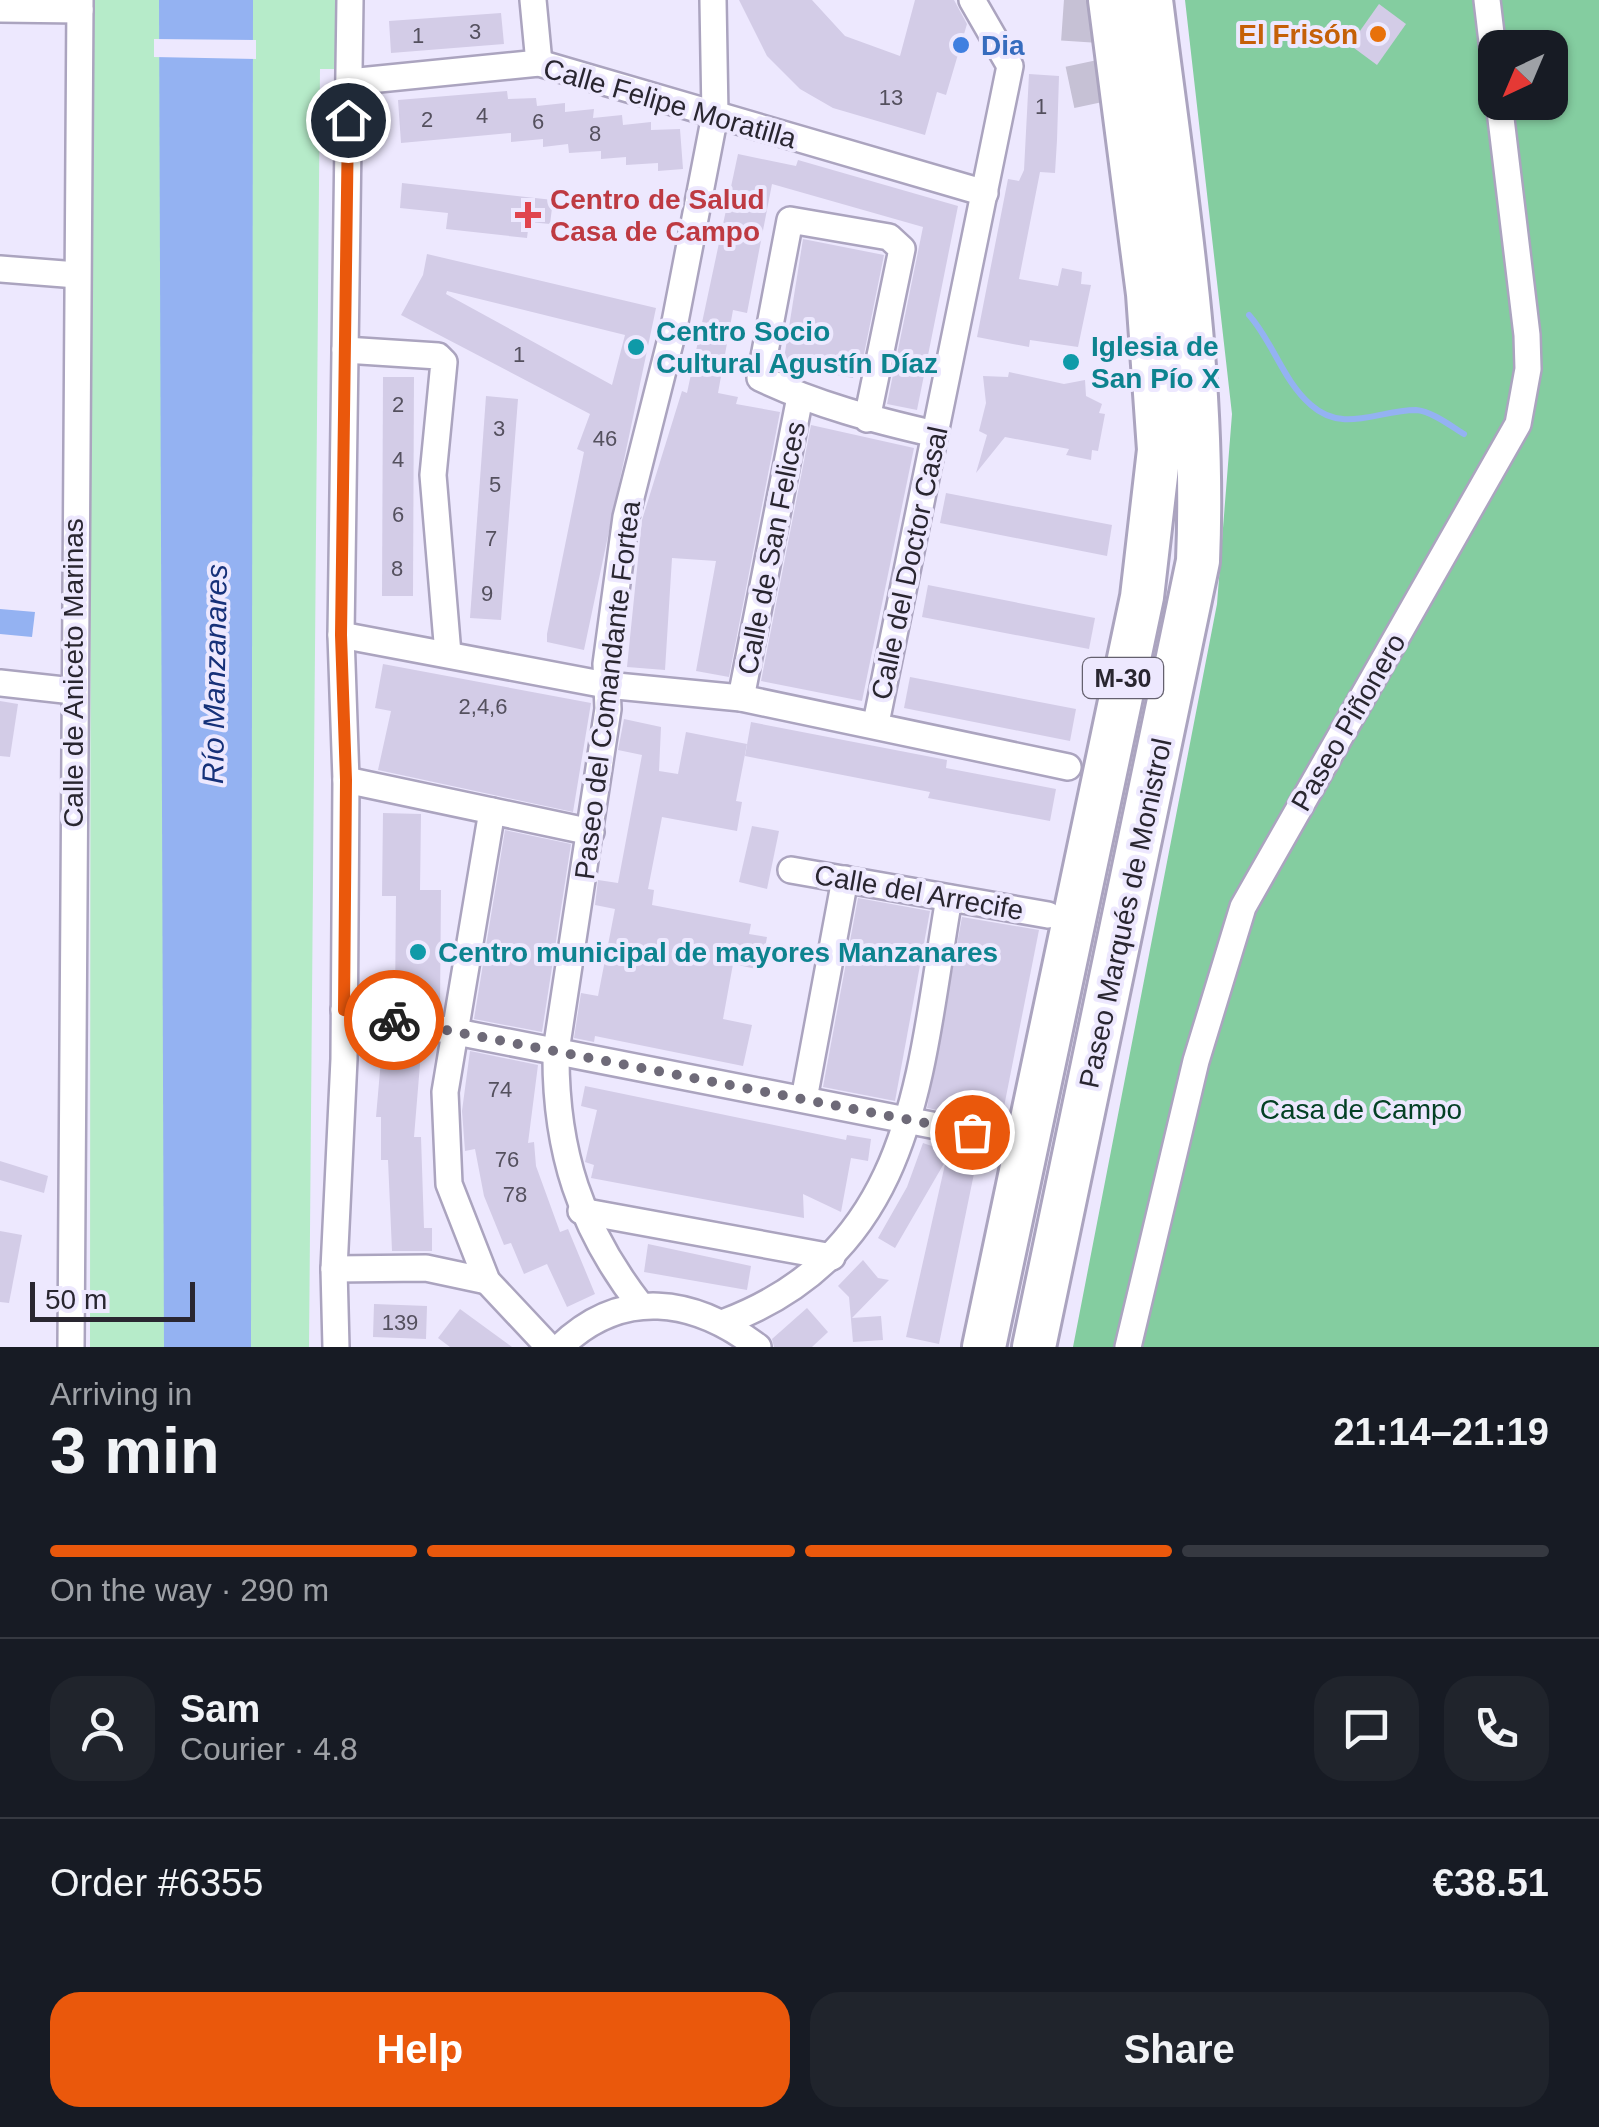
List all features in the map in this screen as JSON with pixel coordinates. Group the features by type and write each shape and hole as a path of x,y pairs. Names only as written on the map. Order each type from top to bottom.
{"highway":[{"name":"Paseo Marqués de Monistrol","path":"984,1347 1142,596 1158,450 1148,294 1110,0"},
{"name":"Paseo Marqués de Monistrol","path":"1034,1347 1198,561 1202,474 1190,297 1152,0"},
{"path":"1098,118 1138,458 1151,511"}],"street":[{"path":"336,1347 334,1269 344,1010 346,780 341,635 350,0"},
{"path":"534,0 539,64"},
{"name":"Paseo del Comandante Fortea","path":"641,1306 615,1273 581,1211 562,1151 555,1100 556,1051 608,709 606,685 626,517 674,327 715,115 713,0"},
{"name":"Calle del Doctor Casal","path":"876,723 1010,66 972,0"},
{"path":"1487,0 1491,30"},
{"path":"0,9 80,5"},
{"name":"Calle de Aniceto Marinas","path":"71,1347 72,691 80,5"},
{"name":"Calle Felipe Moratilla","path":"349,82 539,64 984,193"},
{"name":"Paseo Piñonero","path":"1128,1347 1196,1061 1243,906 1518,424 1528,369 1527,334 1502,120"},
{"path":"867,419 902,249 889,237 790,220 760,378 800,397 867,419 935,434"},
{"path":"0,269 77,275"},
{"path":"345,350 438,356 444,362 433,475 448,654"},
{"name":"Calle de San Felices","path":"741,698 800,397"},
{"path":"341,635 606,685 741,698 876,723 1068,767"},
{"path":"0,683 72,691"},
{"path":"346,780 591,832"},
{"path":"492,811 446,1092 449,1184 487,1281 550,1347"},
{"name":"Calle del Arrecife","path":"791,870 1048,915"},
{"path":"804,1099 845,879"},
{"path":"725,1322 782,1297 832,1256 885,1185 910,1120 950,898"},
{"path":"344,1010 1003,1139"},
{"path":"581,1211 832,1256"},
{"path":"334,1269 426,1268 487,1281"},
{"path":"560,1347 606,1315 641,1306 688,1308 725,1322 758,1347"}],"green space":[{"path":"91,0 336,0 336,69 320,69 309,1347 90,1347"},
{"name":"Casa de Campo","path":"1185,0 1599,0 1599,1347 1073,1347 1217,604 1232,414"}],"water":[{"name":"Río Manzanares","path":"159,0 253,0 251,1347 164,1347"},
{"path":"0,609 35,612 32,637 0,634"}],"pier":[{"path":"154,39 256,40 256,59 154,57"}],"building":[{"path":"739,0 812,0 845,36 900,56 915,0 954,0 967,24 946,95 937,92 925,135 833,108 800,89 767,56"},
{"name":"El Frisón","path":"1379,4 1406,24 1377,65 1350,45"},
{"path":"501,13 504,44 391,53 389,21"},
{"path":"1029,74 1059,76 1057,140 1055,173 1040,172 1019,279 1058,286 1062,268 1082,272 1081,284 1091,285 1078,347 1030,340 1029,347 977,337 1008,179 1019,181 1024,170"},
{"path":"507,91 508,99 536,98 537,106 565,103 565,112 594,109 593,118 622,115 623,125 651,122 651,130 680,129 683,169 658,171 658,163 626,165 626,157 601,159 601,151 569,153 568,144 543,147 543,139 511,142 511,133 401,143 398,100"},
{"path":"738,154 796,166 798,160 958,206 917,410 887,404 923,227 772,184 747,313 733,310 718,393 738,397 736,404 780,412 729,677 696,671 716,561 672,558 665,670 627,667 642,520 682,391 687,393"},
{"path":"402,183 553,200 550,224 529,222 527,238 446,229 448,213 400,208"},
{"path":"803,239 884,255 861,369 855,368 853,378 783,365"},
{"path":"427,254 656,308 584,650 547,642 547,634 584,452 577,449 590,414 401,315 423,275","holes":["447,291 625,335 612,385 446,294"]},
{"name":"Iglesia de San Pío X","path":"1009,372 1064,384 1085,380 1086,396 1102,404 1099,413 1105,414 1098,451 1092,450 1091,460 1066,455 1069,449 1005,437 976,473 987,435 979,431 986,403 983,376 1008,377"},
{"path":"383,377 414,377 413,596 382,596"},
{"path":"486,396 518,399 501,620 470,618"},
{"path":"811,425 914,448 862,701 761,681"},
{"path":"946,493 1112,525 1107,556 940,523"},
{"path":"928,585 1095,618 1089,649 922,617"},
{"path":"383,664 591,703 573,812 378,770 391,711 375,708"},
{"path":"910,677 1076,709 1070,741 904,708"},
{"path":"0,701 18,704 10,757 0,756"},
{"path":"624,719 661,727 659,771 678,774 686,732 747,744 736,801 742,802 737,831 662,817 648,889 654,890 652,905 751,924 749,934 767,937 761,970 733,964 723,1019 752,1025 743,1066 595,1036 594,1042 574,1038 581,993 598,996 615,909 595,905 598,880 618,883 642,755 618,750"},
{"path":"751,722 947,760 946,768 1056,789 1050,821 928,798 930,792 745,756"},
{"name":"Centro municipal de mayores Manzanares","path":"383,813 421,814 420,890 441,890 440,1008 395,1003 396,896 382,896"},
{"path":"752,826 779,831 767,889 739,882"},
{"path":"505,830 571,844 542,1032 474,1019"},
{"path":"858,898 930,911 895,1101 823,1087"},
{"path":"962,917 1039,930 1001,1122 927,1108"},
{"path":"382,1048 421,1052 414,1137 421,1137 424,1228 432,1228 432,1251 392,1251 388,1160 381,1160 381,1117 376,1117"},
{"path":"470,1051 538,1065 528,1143 534,1142 536,1166 560,1232 568,1229 595,1294 567,1307 547,1264 524,1274 511,1243 504,1245 484,1196 475,1149 465,1151 462,1111"},
{"path":"585,1086 846,1140 847,1135 871,1139 868,1161 851,1158 841,1212 803,1194 804,1218 591,1178 594,1165 585,1162 597,1110 581,1106"},
{"path":"923,1143 949,1152 950,1147 978,1154 939,1344 906,1337 946,1160 895,1248 878,1238 907,1187"},
{"path":"0,1161 48,1176 44,1193 0,1180"},
{"path":"0,1231 22,1235 9,1303 0,1302"},
{"path":"648,1244 751,1266 747,1290 644,1272"},
{"path":"863,1260 878,1278 889,1280 852,1318 881,1316 883,1340 853,1342 849,1297 838,1286"},
{"path":"374,1304 427,1306 426,1339 373,1337"},
{"path":"807,1308 828,1332 812,1347 774,1347 772,1339"},
{"path":"460,1309 512,1347 450,1347 438,1338"}],"waterway":[{"path":"1249,315 1293,385 1323,414 1348,419 1416,410 1464,434"}],"tunnel":[{"path":"1085,0 1082,43 1098,118"}],"way so far":[{"path":"394,1020 972,1132"}],"place":[{"name":"El Frisón","path":"1378,34"},
{"name":"Dia","path":"961,45"},
{"name":"Centro de Salud Casa de Campo","path":"528,215"},
{"name":"Centro Socio Cultural Agustín Díaz","path":"636,347"},
{"name":"Iglesia de San Pío X","path":"1071,362"},
{"name":"Centro municipal de mayores Manzanares","path":"418,952"}],"route":[{"path":"348,120 341,635 346,780 344,1010 394,1020"}]}
